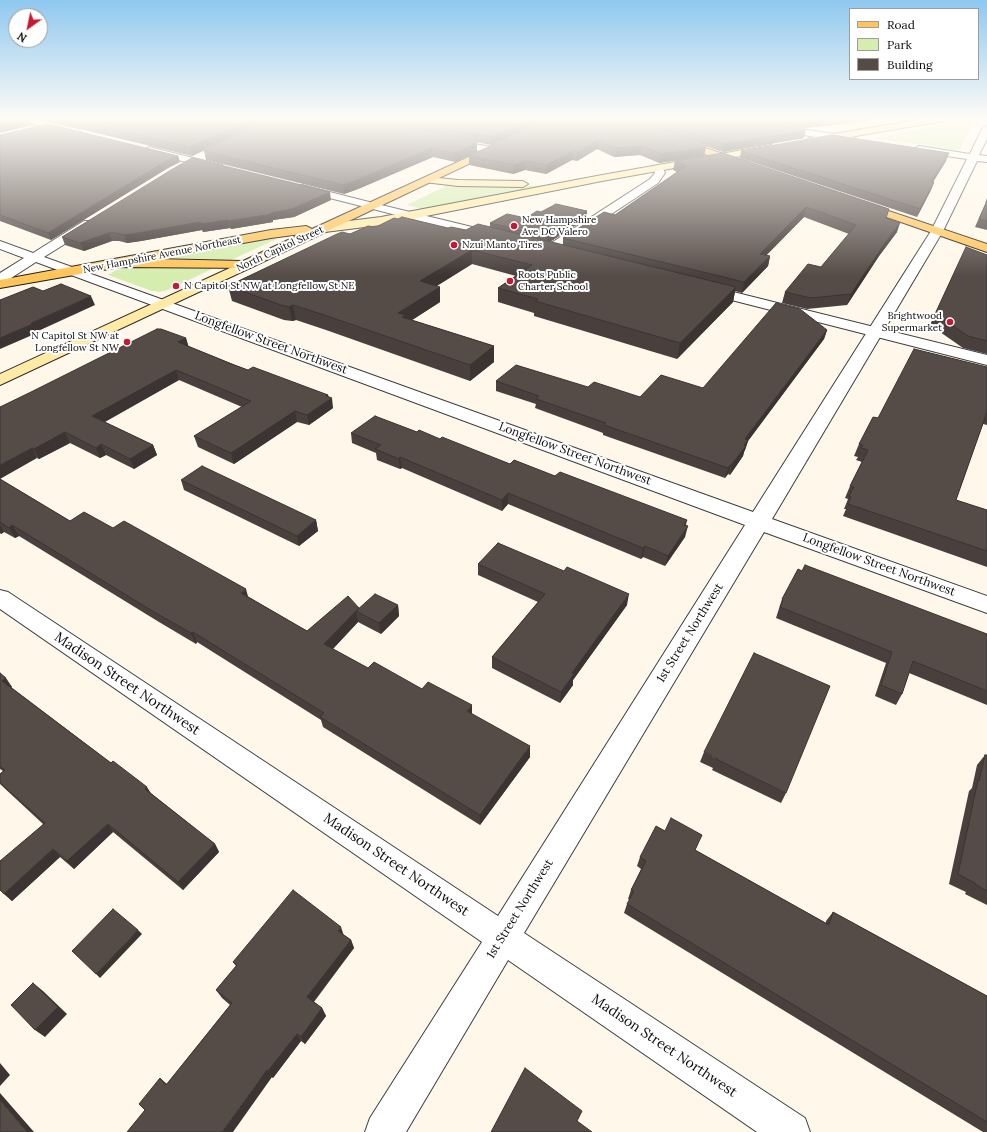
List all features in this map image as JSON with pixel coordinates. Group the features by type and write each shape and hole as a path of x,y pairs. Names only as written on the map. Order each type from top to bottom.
{"main road":[{"name":"North Capitol Street","path":"0,380 447,171"},
{"path":"325,228 411,215 642,171"},
{"path":"428,180 458,183 500,184 602,178"},
{"path":"849,201 985,247"},
{"name":"New Hampshire Avenue Northeast","path":"0,284 272,234 325,228"},
{"path":"120,263 245,265"}],"street":[{"path":"549,250 654,181 660,173 659,171"},
{"name":"1st Street Northwest","path":"384,1132 874,331 937,231 965,171"},
{"path":"290,185 509,240"},
{"path":"0,279 97,219"},
{"name":"Longfellow Street Northwest","path":"0,245 987,605"},
{"path":"534,246 564,253"},
{"path":"689,285 987,360"},
{"name":"Madison Street Northwest","path":"0,598 791,1132"}],"green space":[{"path":"554,185 423,209 407,205 446,186 484,187"},
{"path":"271,238 277,239 231,260 161,258"},
{"path":"144,267 209,267 212,269 168,290 159,292 152,291 108,275 116,270"}],"building":[{"path":"0,171 150,171 48,233 0,215"},
{"path":"170,171 244,171 330,192 292,209 271,213 272,214 229,221 201,224 200,222 124,235 109,233 80,243 62,237"},
{"path":"285,171 379,171 343,185"},
{"path":"679,171 776,171 889,209 886,218 900,223 851,294 811,298 785,292 808,264 821,267 856,225 806,207 760,254 770,256 744,282 563,238 604,212 615,215"},
{"path":"802,171 938,171 931,182 934,182 920,209"},
{"path":"987,201 987,221 979,219"},
{"path":"556,204 587,211 547,237 490,223 507,214 526,218 537,211 541,212"},
{"path":"402,217 448,228 451,227 466,230 478,224 736,287 680,343 535,301 538,299 498,288 532,265 472,250 420,281 440,287 398,313 406,315 402,317 494,346 470,365 324,315 293,305 289,307 281,305 228,286 342,232 350,234 368,226 376,227 394,218 398,219"},
{"path":"966,247 987,255 987,341 968,336 935,314"},
{"path":"61,284 91,296 0,338 0,300 33,287 43,291"},
{"path":"776,303 800,309 827,330 745,439 748,440 744,445 746,446 728,468 604,425 606,423 536,399 539,396 496,381 516,365 588,387 594,382 640,397 661,375 703,388"},
{"path":"157,329 186,338 178,342 234,365 248,370 253,367 328,395 326,396 332,398 307,415 295,411 231,453 194,436 251,401 176,370 92,416 153,445 130,459 101,444 96,448 65,432 0,465 0,407"},
{"path":"914,349 987,367 987,412 956,500 987,510 987,551 848,504 851,497 849,496 854,487 850,486 868,450 861,448 863,445 859,444 873,417 878,418"},
{"path":"375,416 417,432 419,430 440,439 442,437 510,464 514,460 555,476 560,472 687,520 684,525 688,526 668,556 645,546 643,548 508,493 502,500 400,457 399,459 375,449 381,445 351,433"},
{"path":"202,466 316,520 297,536 181,480"},
{"path":"0,479 70,521 84,512 113,528 124,521 246,589 241,593 307,631 348,596 359,608 324,644 368,668 374,662 422,689 428,682 472,705 467,711 530,746 480,815 320,717 324,713 193,632 191,633 154,612 12,525 9,528 0,522"},
{"path":"498,543 564,571 567,567 629,594 572,673 574,674 561,692 492,657 545,594 478,564"},
{"path":"805,565 987,634 987,691 913,661 902,694 881,685 892,652 780,607 783,600 782,599 798,569 802,571"},
{"path":"375,594 398,605 379,623 356,611"},
{"path":"754,653 830,686 786,793 704,752"},
{"path":"0,673 6,678 2,681 111,763 113,761 147,787 145,789 215,844 178,882 108,824 67,861 53,849 4,894 0,890 0,861 45,823 0,783 0,774 5,770 0,766"},
{"path":"985,755 987,755 987,891 958,874 978,780 979,781"},
{"path":"671,818 702,835 695,850 829,925 833,912 987,996 987,1122 627,904 634,891 631,890 646,861 640,857 656,826 665,831"},
{"path":"293,890 341,927 338,931 351,940 307,997 322,1008 301,1037 297,1034 268,1071 267,1070 222,1132 127,1132 145,1110 139,1104 160,1078 166,1085 232,1003 216,990 237,965 233,962"},
{"path":"113,909 138,930 96,974 72,951"},
{"path":"33,983 58,1007 35,1030 11,1005"},
{"path":"525,1068 582,1111 577,1121 592,1132 491,1132"},
{"path":"0,1100 27,1132 0,1132"}],"place":[{"name":"New Hampshire Ave DC Valero","path":"514,226"},
{"name":"Nzui Manto Tires","path":"454,245"},
{"name":"Roots Public Charter School","path":"510,281"},
{"name":"N Capitol St NW at Longfellow St NE","path":"176,286"},
{"name":"Brightwood Supermarket","path":"950,322"},
{"name":"N Capitol St NW at Longfellow St NW","path":"127,342"}]}
